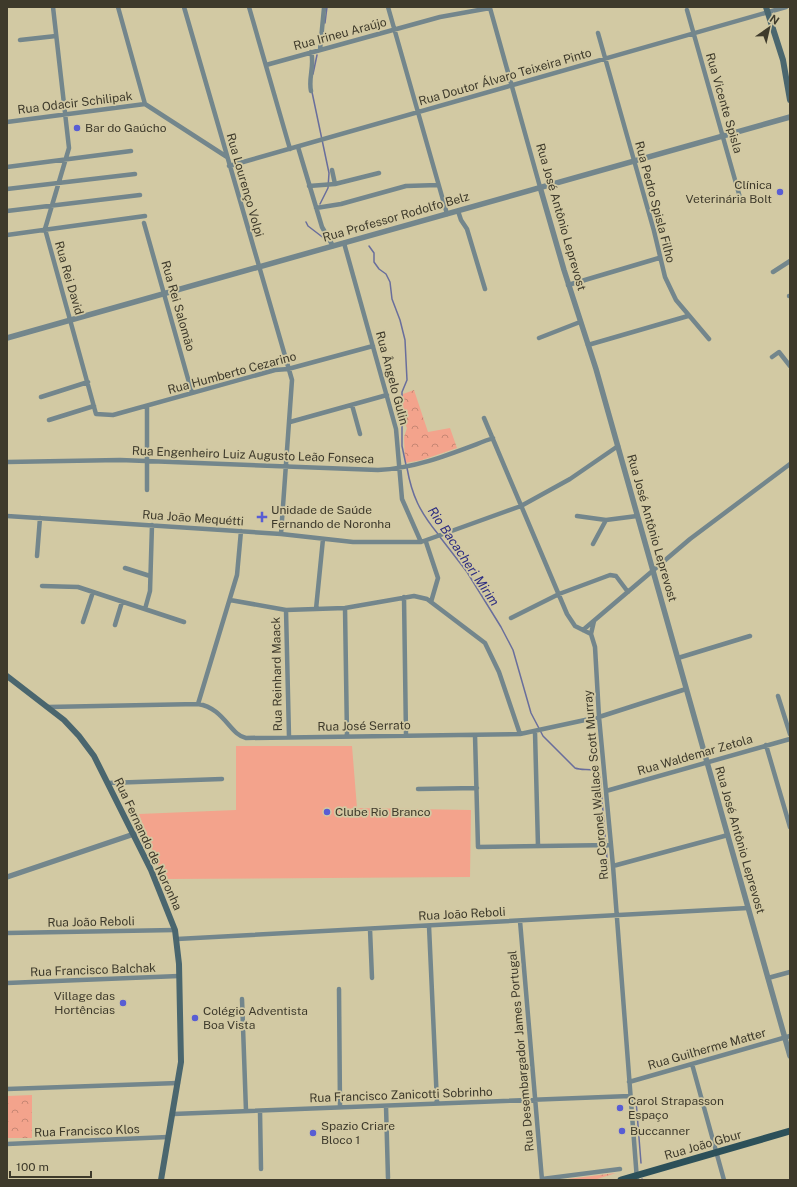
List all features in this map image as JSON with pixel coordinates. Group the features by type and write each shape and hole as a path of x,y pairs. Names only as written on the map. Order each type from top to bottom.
{"main road":[{"path":"767,10 783,60 790,100"},
{"name":"Rua Fernando de Noronha","path":"8,678 48,707 79,736 94,756 156,880 175,930 177,939 179,976 181,1056 178,1083 161,1180"},
{"name":"Rua João Gbur","path":"621,1180 636,1178 716,1152 790,1131"}],"street":[{"name":"Rua Rei David","path":"53,7 69,148 45,229 96,414"},
{"path":"118,7 146,104"},
{"name":"Rua Lourenço Volpi","path":"184,7 292,385 281,534"},
{"path":"249,7 290,150"},
{"path":"388,7 447,214"},
{"name":"Rua Doutor Álvaro Teixeira Pinto","path":"229,166 290,150 319,140 605,59 767,10 786,7"},
{"path":"320,50 324,8"},
{"name":"Rua Irineu Araújo","path":"266,65 440,17 490,8"},
{"name":"Rua José Antônio Leprevost","path":"490,8 568,285 588,345 618,446 768,978 787,1037 790,1056"},
{"name":"Rua Vicente Spisla","path":"687,10 741,201"},
{"name":"Rua Pedro Spisla Filho","path":"598,32 654,231 659,258 672,294 688,316 709,339"},
{"path":"20,40 56,36"},
{"path":"311,52 313,60 310,75 311,91"},
{"name":"Rua Odacir Schilipak","path":"7,122 146,104 227,157"},
{"name":"Rua Professor Rodolfo Belz","path":"7,338 790,117"},
{"path":"298,147 322,227 333,246"},
{"path":"7,167 131,151"},
{"path":"332,170 335,184"},
{"path":"309,186 335,184 379,173"},
{"path":"7,189 135,174"},
{"path":"316,208 341,204 406,186 438,185"},
{"path":"7,211 52,207 140,195"},
{"path":"458,211 461,220 467,229 485,289"},
{"path":"7,234 145,216"},
{"name":"Rua Rei Salomão","path":"144,224 192,393"},
{"name":"Rua Ângelo Gulin","path":"344,243 396,429 402,499 421,542"},
{"path":"568,285 659,258"},
{"path":"773,272 790,261"},
{"path":"588,345 688,316"},
{"path":"539,338 580,322"},
{"name":"Rua Humberto Cezarino","path":"96,414 113,415 275,370 288,369 373,346"},
{"path":"772,357 779,352 790,366"},
{"path":"41,397 88,382"},
{"path":"290,422 387,395"},
{"path":"352,404 360,434"},
{"path":"49,420 94,406"},
{"path":"147,406 147,490"},
{"path":"484,418 572,622 591,634 594,621"},
{"name":"Rua Engenheiro Luiz Augusto Leão Fonseca","path":"7,462 110,460 378,470 400,468 424,462 493,438"},
{"name":"Rua João Mequétti","path":"7,516 241,531 367,542 426,542 521,506 565,482 618,446"},
{"path":"584,630 699,532 790,464"},
{"path":"577,516 606,520 637,516"},
{"path":"37,556 40,518"},
{"path":"593,544 606,520"},
{"path":"145,609 150,591 152,525"},
{"path":"198,704 238,569 241,531"},
{"path":"316,609 323,539"},
{"path":"426,542 438,578 431,602"},
{"path":"125,568 150,576"},
{"path":"511,618 559,594 613,574 628,592"},
{"path":"42,586 78,587 184,622"},
{"path":"83,622 93,592"},
{"path":"230,600 286,610 344,608 419,596 431,602 485,643 499,672 520,734"},
{"path":"404,598 406,736"},
{"path":"115,625 122,602"},
{"path":"344,608 348,736"},
{"name":"Rua Reinhard Maack","path":"286,610 289,737"},
{"name":"Rua Coronel Wallace Scott Murray","path":"591,634 595,647 599,717 613,866 615,916 636,1178"},
{"path":"678,658 750,636"},
{"name":"Rua José Serrato","path":"48,707 198,704 209,707 220,714 237,735 242,737 520,734 599,717 686,689"},
{"path":"778,696 790,734"},
{"path":"538,846 539,731"},
{"path":"475,735 478,847 611,845"},
{"name":"Rua Waldemar Zetola","path":"606,792 790,739"},
{"path":"766,746 789,818 790,828"},
{"path":"108,783 222,779"},
{"path":"418,789 477,788"},
{"path":"7,877 134,834"},
{"path":"613,866 728,835"},
{"name":"Rua João Reboli","path":"177,939 748,908"},
{"name":"Rua Desembargador James Portugal","path":"520,921 542,1179"},
{"path":"429,926 437,1104"},
{"path":"370,929 372,978"},
{"name":"Rua João Reboli","path":"7,933 175,930"},
{"path":"768,978 790,972"},
{"name":"Rua Francisco Balchak","path":"7,984 179,976"},
{"path":"339,989 340,1108"},
{"path":"242,999 246,1112"},
{"name":"Rua Guilherme Matter","path":"629,1082 787,1037"},
{"path":"692,1064 724,1180"},
{"path":"7,1089 178,1083"},
{"name":"Rua Francisco Zanicotti Sobrinho","path":"173,1114 630,1096"},
{"path":"386,1106 388,1178"},
{"path":"260,1111 261,1169"},
{"name":"Rua Francisco Klos","path":"7,1144 168,1137"},
{"path":"542,1179 620,1169"}],"green space":[{"path":"414,390 428,432 450,428 457,448 422,460 405,463 404,437 407,428 403,420 403,394"},
{"name":"Clube Rio Branco","path":"236,746 352,746 357,808 471,810 470,877 163,879 139,814 236,810"},
{"path":"32,1095 32,1138 7,1138 7,1096"},
{"path":"616,1173 594,1180 559,1180"}],"waterway":[{"name":"Rio Bacacheri Mirim","path":"325,23 327,7"},
{"name":"Rio Bacacheri Mirim","path":"313,74 317,55"},
{"name":"Rio Bacacheri Mirim","path":"312,92 329,173 328,188 320,204"},
{"name":"Rio Bacacheri Mirim","path":"306,222 308,226 325,239"},
{"name":"Rio Bacacheri Mirim","path":"369,246 374,253 374,262 379,269 386,274 390,282 392,299 400,320 405,340 407,380 402,392 402,446 406,465"},
{"name":"Rio Bacacheri Mirim","path":"407,468 414,495 426,518 438,534"},
{"name":"Rio Bacacheri Mirim","path":"440,537 467,572 501,627 513,650 531,713 543,736 575,768 592,770 598,773 600,777 608,870"},
{"name":"Rio Bacacheri Mirim","path":"636,1100 641,1163"}],"place":[{"name":"Bar do Gaúcho","path":"77,128"},
{"name":"Clínica Veterinária Bolt","path":"780,192"},
{"name":"Unidade de Saúde Fernando de Noronha","path":"262,517"},
{"name":"Clube Rio Branco","path":"327,812"},
{"name":"Village das Hortências","path":"123,1003"},
{"name":"Colégio Adventista Boa Vista","path":"195,1018"},
{"name":"Carol Strapasson Espaço","path":"620,1108"},
{"name":"Buccanner","path":"622,1131"},
{"name":"Spazio Criare Bloco 1","path":"313,1133"}]}
